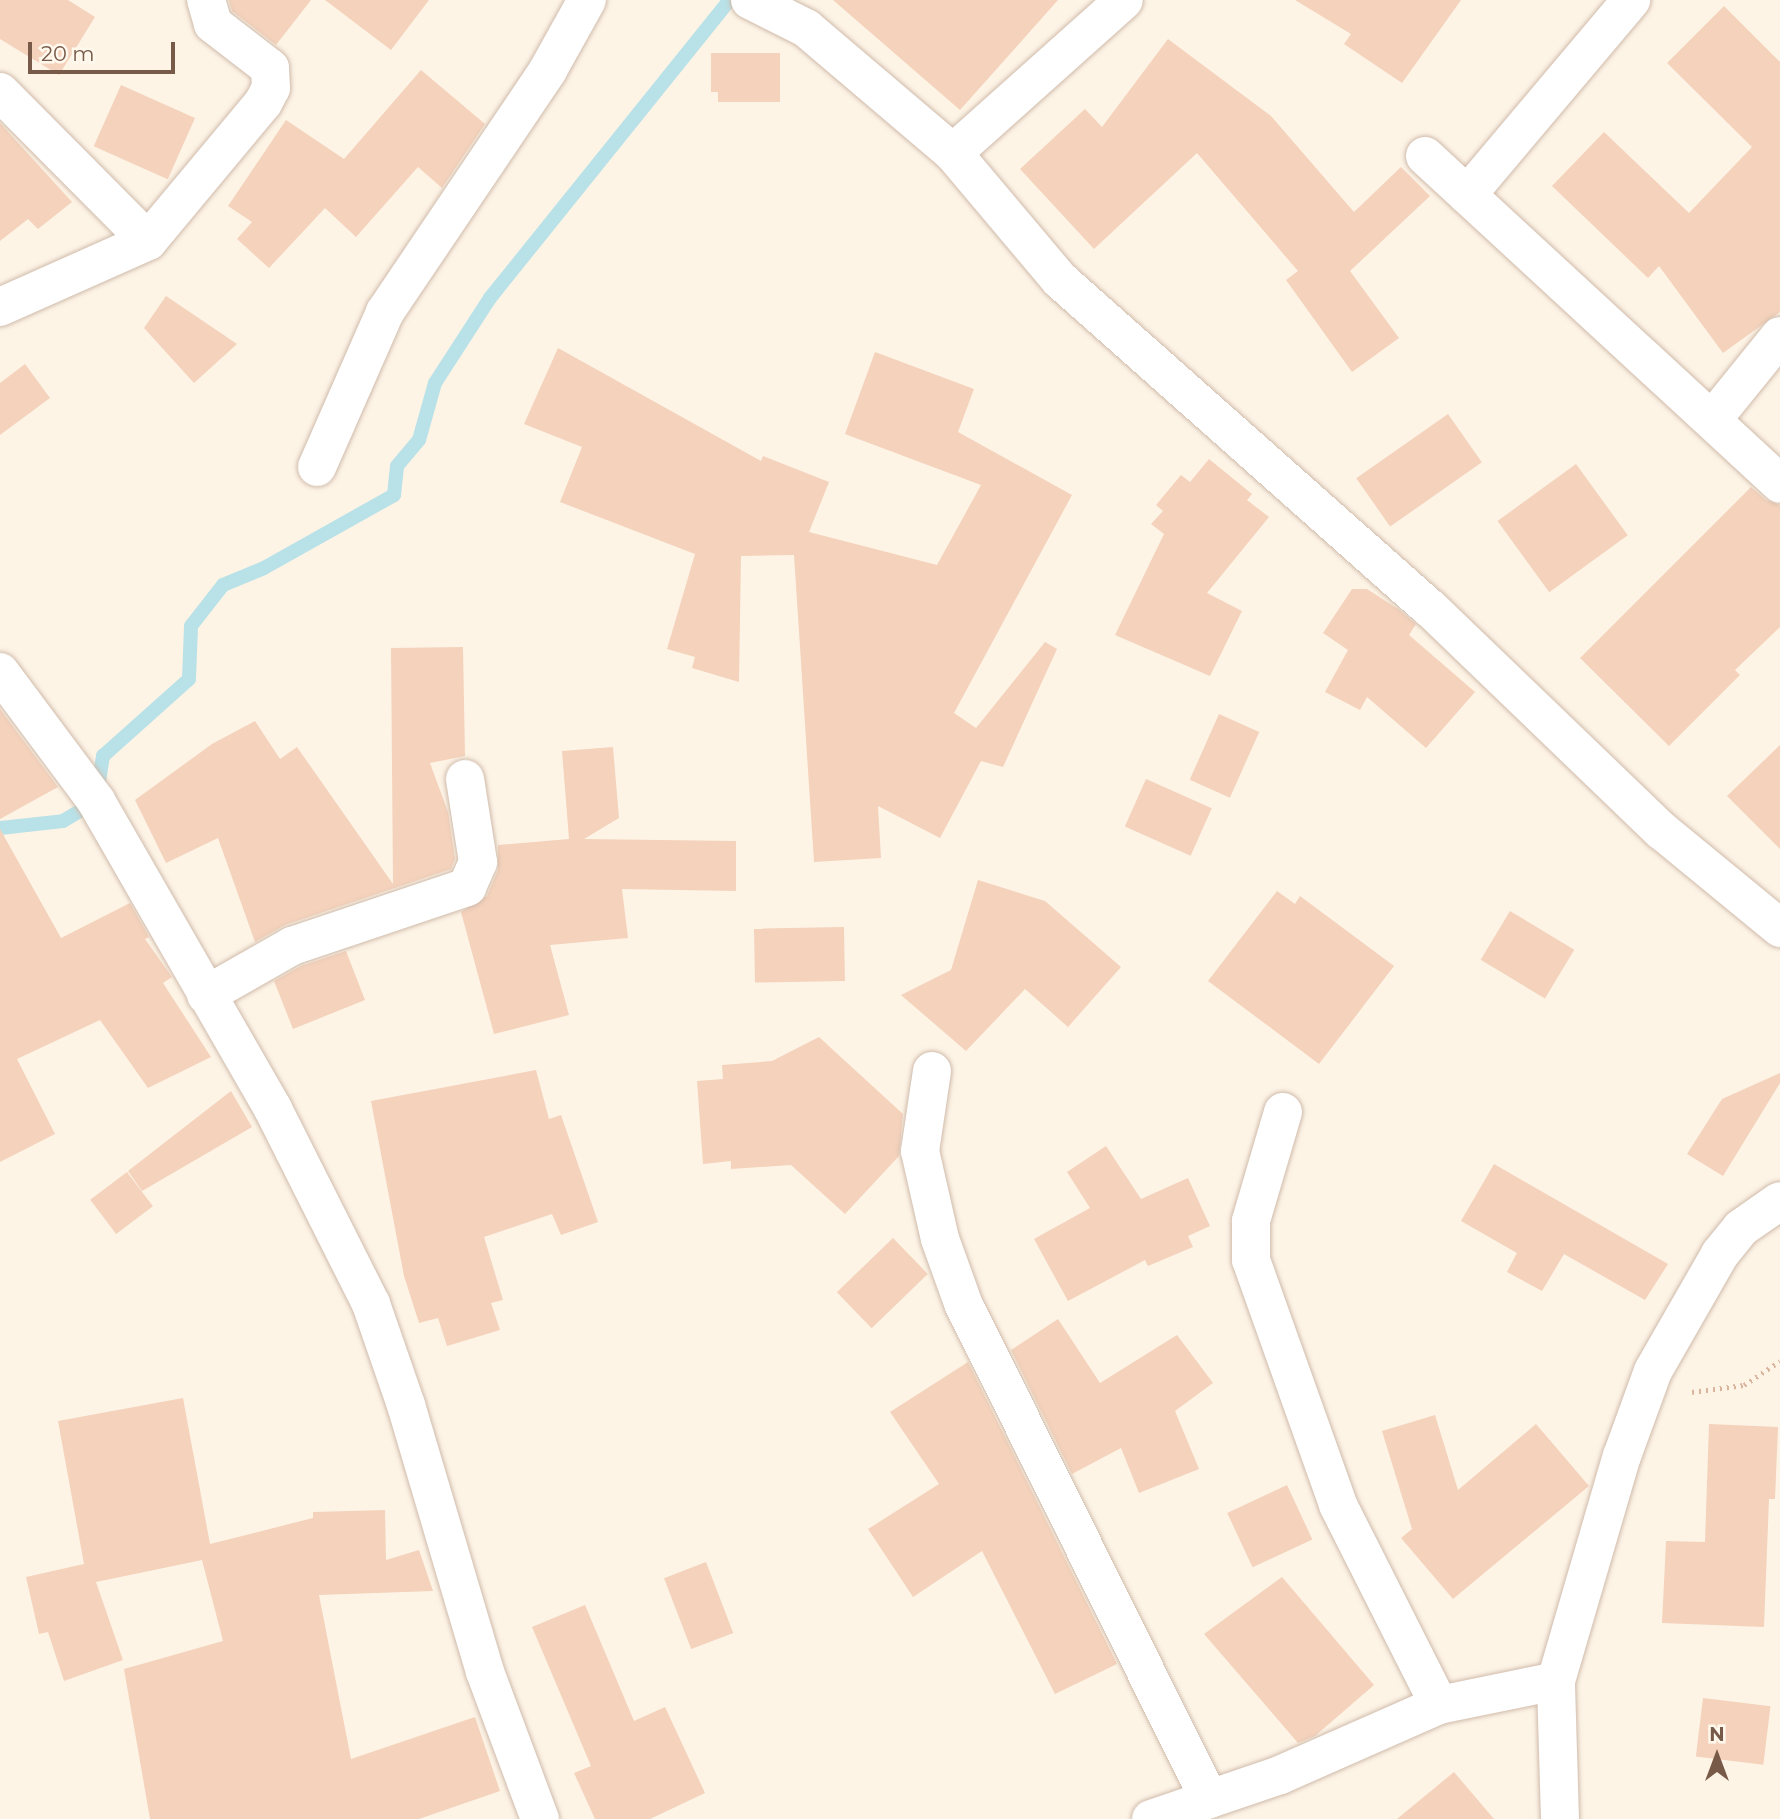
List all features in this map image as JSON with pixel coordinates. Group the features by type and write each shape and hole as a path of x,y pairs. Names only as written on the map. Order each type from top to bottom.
{"street":[{"path":"0,307 148,241 271,88 270,68 263,58 213,24 206,0"},
{"path":"317,467 385,312 548,70 587,0"},
{"path":"750,0 806,28 953,153 1060,281 1430,608 1662,831 1780,928"},
{"path":"953,153 1124,0"},
{"path":"1467,195 1631,0"},
{"path":"0,92 148,241"},
{"path":"1425,156 1780,484"},
{"path":"1712,421 1780,336"},
{"path":"0,672 96,802 272,1109 371,1304 406,1405 485,1672 540,1819"},
{"path":"206,995 292,946 467,887 478,862 465,779"},
{"path":"932,1071 920,1151 940,1239 963,1303 1209,1799"},
{"path":"1283,1112 1251,1222 1251,1260 1338,1505 1439,1705"},
{"path":"1559,1819 1556,1681 1645,1393 1720,1254 1741,1228 1780,1201"},
{"path":"1151,1819 1280,1775 1439,1705 1556,1681"}],"path":[{"path":"1645,1393 1713,1392 1744,1385 1780,1361"}],"building":[{"path":"0,0 68,0 95,17 59,75 0,39"},
{"path":"229,0 311,0 276,45 232,11"},
{"path":"325,0 429,0 391,50"},
{"path":"833,0 1058,0 960,110"},
{"path":"1295,0 1461,0 1402,83 1344,44 1351,34"},
{"path":"1724,6 1780,62 1780,312 1723,353 1659,266 1648,278 1552,186 1604,132 1689,213 1752,147 1667,63"},
{"path":"1168,39 1271,116 1354,212 1401,167 1430,196 1350,271 1399,338 1352,372 1286,280 1298,271 1197,153 1094,249 1020,169 1085,109 1102,127"},
{"path":"711,53 780,53 780,102 718,102 718,92 711,92"},
{"path":"421,70 485,124 442,188 418,167 356,237 325,208 269,268 237,239 252,222 228,206 286,120 344,159"},
{"path":"121,85 195,118 168,179 94,146"},
{"path":"0,123 72,202 38,229 28,219 0,241"},
{"path":"166,296 237,344 194,383 144,328"},
{"path":"558,348 761,461 763,456 829,482 809,532 937,565 981,485 845,434 875,352 974,389 958,432 1072,495 954,713 976,728 1045,642 1057,649 1003,767 981,761 940,838 878,806 881,858 814,862 794,555 741,556 739,682 692,668 695,657 667,649 695,554 560,502 582,447 524,424"},
{"path":"25,364 50,398 0,435 0,383"},
{"path":"1448,414 1482,462 1390,527 1356,478"},
{"path":"1209,459 1252,494 1247,500 1269,517 1207,593 1242,611 1210,676 1115,635 1164,534 1151,524 1163,511 1156,505 1181,475 1190,482"},
{"path":"1576,464 1628,535 1549,592 1498,521"},
{"path":"1751,487 1766,500 1780,505 1780,627 1735,670 1740,675 1669,746 1580,658"},
{"path":"1352,589 1367,589 1416,624 1409,635 1475,692 1426,748 1367,697 1360,710 1325,692 1348,650 1323,633"},
{"path":"463,647 465,756 430,763 448,812 455,859 451,869 285,925 255,942 218,838 166,863 135,800 212,744 255,721 280,759 297,747 393,884 391,648"},
{"path":"0,709 58,787 0,819"},
{"path":"1219,714 1259,732 1230,798 1190,780"},
{"path":"1780,745 1780,849 1727,796"},
{"path":"613,747 619,818 584,839 736,841 736,891 622,889 628,938 550,945 569,1015 494,1034 461,912 487,896 498,870 498,845 569,839 562,751"},
{"path":"1146,779 1212,808 1191,856 1125,827"},
{"path":"0,829 61,938 130,903 149,937 145,939 172,977 163,983 211,1057 148,1088 100,1020 17,1059 55,1134 0,1162"},
{"path":"978,880 1045,901 1121,967 1068,1027 1025,989 966,1051 901,995 951,970"},
{"path":"1277,891 1295,904 1300,896 1394,966 1319,1064 1208,981"},
{"path":"1510,911 1574,950 1545,998 1481,960"},
{"path":"844,927 845,981 755,983 754,929"},
{"path":"346,951 365,1000 293,1029 274,981 301,966"},
{"path":"819,1037 903,1114 899,1156 845,1214 791,1165 731,1169 731,1161 703,1164 697,1081 723,1079 722,1065 772,1061"},
{"path":"536,1070 549,1119 561,1115 598,1222 561,1235 552,1214 484,1237 503,1300 491,1303 500,1330 447,1346 438,1318 419,1323 404,1276 371,1101"},
{"path":"1780,1073 1780,1083 1723,1176 1687,1154 1722,1099"},
{"path":"231,1091 252,1127 142,1191 128,1171"},
{"path":"1106,1146 1141,1199 1188,1178 1210,1226 1188,1236 1193,1247 1148,1266 1145,1260 1068,1301 1034,1239 1090,1208 1067,1172"},
{"path":"1494,1164 1668,1264 1645,1300 1564,1254 1542,1291 1507,1272 1517,1253 1461,1221"},
{"path":"127,1172 153,1206 116,1234 90,1200"},
{"path":"893,1238 928,1274 872,1328 837,1292"},
{"path":"1058,1319 1100,1383 1177,1335 1213,1383 1175,1411 1199,1469 1139,1493 1121,1448 1072,1474 1011,1350"},
{"path":"968,1362 1117,1664 1055,1694 982,1551 913,1597 868,1529 939,1484 890,1412"},
{"path":"183,1398 210,1544 313,1518 313,1512 385,1510 386,1560 419,1550 433,1591 319,1595 351,1759 475,1717 500,1791 419,1819 150,1819 124,1669 223,1641 202,1560 96,1582 123,1660 64,1681 48,1632 39,1634 26,1577 84,1564 58,1421"},
{"path":"1435,1415 1458,1490 1536,1424 1589,1486 1453,1599 1401,1538 1412,1529 1382,1431"},
{"path":"1709,1424 1778,1427 1775,1499 1769,1499 1764,1627 1662,1623 1666,1541 1705,1542"},
{"path":"1287,1485 1312,1539 1253,1567 1227,1513"},
{"path":"706,1562 733,1633 691,1649 664,1578"},
{"path":"1282,1577 1374,1685 1315,1736 1298,1743 1204,1634"},
{"path":"585,1605 634,1721 665,1707 705,1793 650,1819 595,1819 574,1773 591,1766 532,1627"},
{"path":"1703,1698 1770,1706 1763,1765 1696,1757"},
{"path":"1454,1772 1494,1819 1397,1819"}],"waterway":[{"path":"0,828 63,821 96,801 103,756 189,679 191,626 223,585 264,568 394,495 397,466 419,440 435,383 490,298 730,0"}]}
